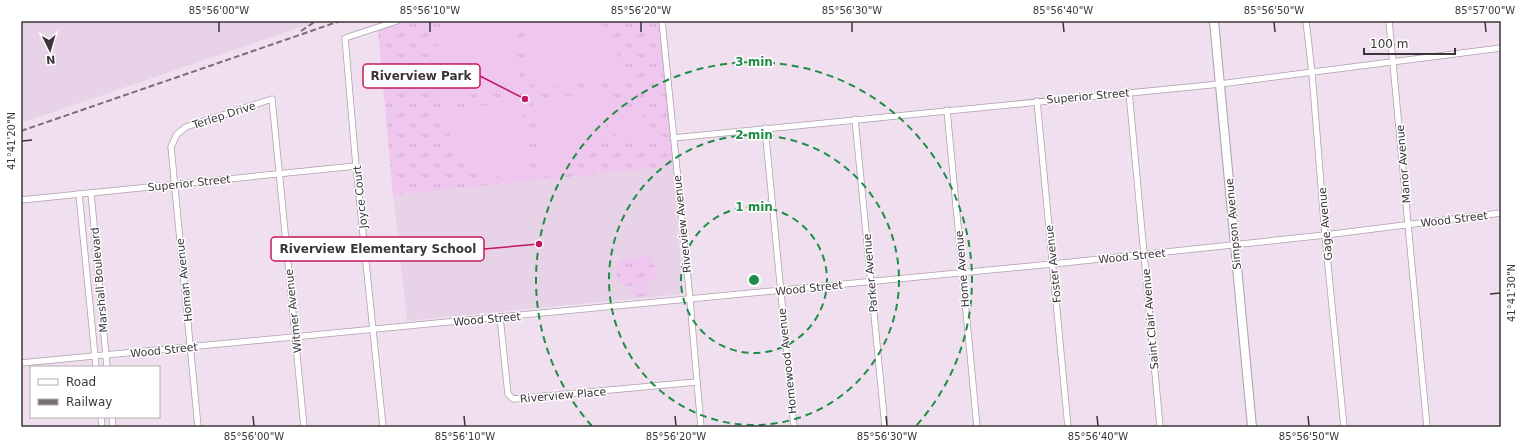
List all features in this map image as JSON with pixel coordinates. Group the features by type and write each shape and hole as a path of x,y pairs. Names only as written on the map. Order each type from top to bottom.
{"street":[{"name":"Joyce Court","path":"383,427 356,166 345,38 397,21"},
{"name":"Riverview Avenue","path":"662,21 701,427"},
{"name":"Simpson Avenue","path":"1214,21 1252,427"},
{"name":"Gage Avenue","path":"1306,21 1344,427"},
{"name":"Manor Avenue","path":"1389,21 1427,427"},
{"name":"Superior Street","path":"673,138 1220,84 1501,48"},
{"name":"Saint Clair Avenue","path":"1129,92 1160,427"},
{"name":"Terlep Drive","path":"177,134 186,127 272,99"},
{"name":"Witmer Avenue","path":"272,99 304,427"},
{"name":"Foster Avenue","path":"1037,101 1068,427"},
{"name":"Home Avenue","path":"947,110 977,427"},
{"name":"Parker Avenue","path":"855,119 885,427"},
{"name":"Homewood Avenue","path":"764,128 794,427"},
{"name":"Homan Avenue","path":"177,134 171,147 198,427"},
{"name":"Superior Street","path":"21,200 356,166"},
{"name":"Marshall Boulevard","path":"91,193 107,366"},
{"name":"Marshall Boulevard","path":"79,194 96,366"},
{"name":"Wood Street","path":"21,363 962,274 1325,235 1501,213"},
{"name":"Riverview Place","path":"500,318 508,394 513,399 696,382"}],"shaded area":[{"path":"21,21 319,21 21,123"},
{"path":"674,166 683,294 407,321 393,195"}],"green space":[{"path":"407,21 659,21 674,166 393,195 378,31"},
{"path":"456,21 511,21 520,82 514,90 430,99 428,77 432,56 441,37"},
{"path":"525,21 599,21 604,27 615,48 620,62 623,78 537,89 531,82"},
{"path":"609,92 609,110 606,125 602,138 595,150 573,167 559,173 542,177 533,105 539,99"},
{"path":"516,101 522,106 529,177 508,178 487,173 474,166 458,151 450,137 443,112"},
{"path":"642,106 645,140 617,142 614,109"},
{"path":"652,256 656,275 648,285 649,296 635,297 633,286 626,286 617,279 616,265 619,264 619,259"}],"railway":[{"path":"301,31 316,21"},
{"path":"21,131 340,21"}],"place":[{"name":"Riverview Park","path":"525,99"},
{"name":"Riverview Elementary School","path":"539,244"}]}
